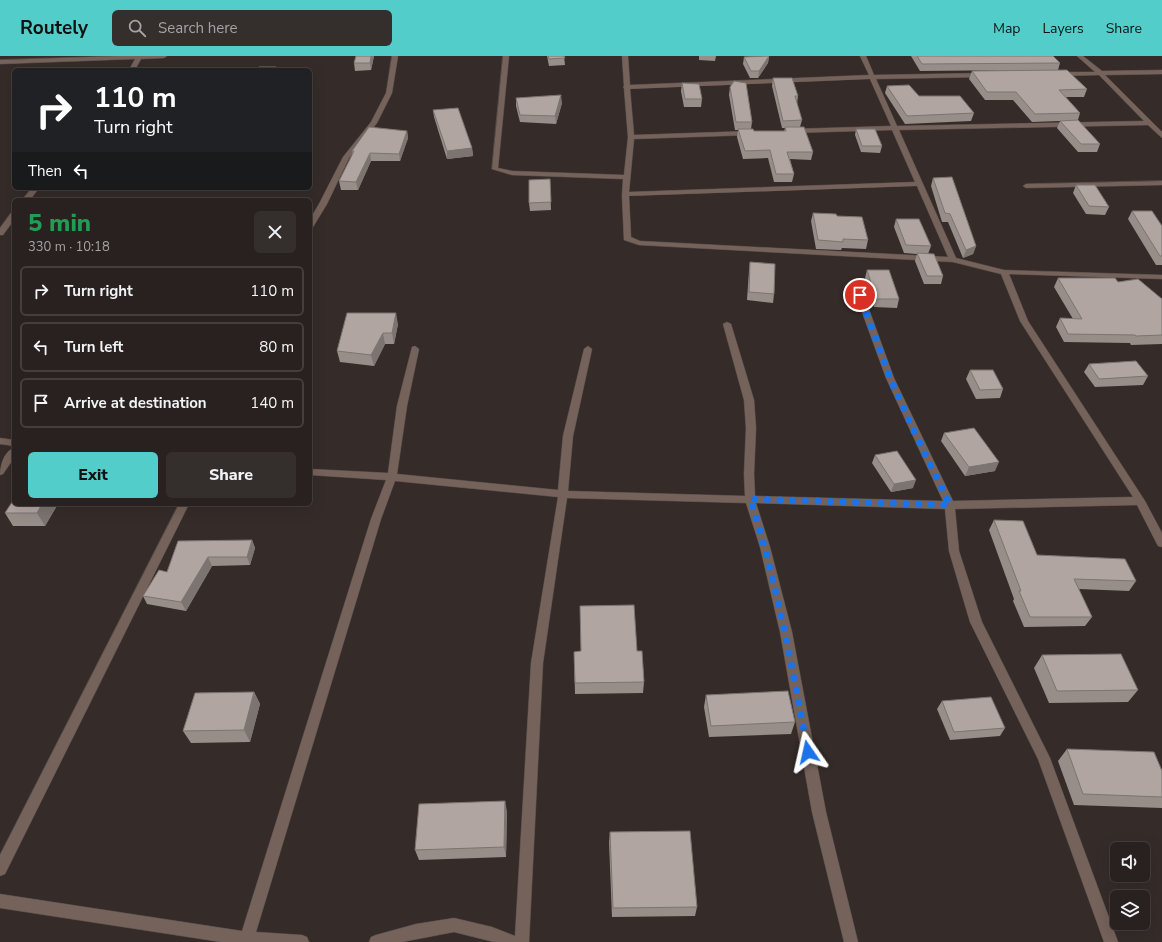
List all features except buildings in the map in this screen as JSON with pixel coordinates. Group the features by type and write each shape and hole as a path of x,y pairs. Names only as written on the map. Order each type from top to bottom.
{"street":[{"path":"0,62 164,56"},
{"path":"312,222 323,204 346,157 374,123 386,99 391,82 395,56"},
{"path":"506,56 495,169 512,173 627,177"},
{"path":"625,56 626,86 631,137 626,194 627,238 639,243 953,260 1004,272 1162,277"},
{"path":"863,56 953,260"},
{"path":"1080,56 1100,73 1162,136"},
{"path":"133,68 139,57"},
{"path":"1053,74 1162,72"},
{"path":"626,86 873,77 991,75"},
{"path":"782,131 1149,123"},
{"path":"631,137 758,132"},
{"path":"1026,186 1162,183"},
{"path":"626,194 920,184"},
{"path":"28,198 34,190"},
{"path":"0,233 12,218"},
{"path":"1004,272 1024,321 1140,502 1162,543"},
{"path":"855,282 890,378 950,505 954,551 976,622 1044,758 1111,942"},
{"path":"727,324 749,400 751,428 749,474 750,499 765,547 786,632 819,812 851,942"},
{"path":"247,940 376,519 392,477 402,406 415,349"},
{"path":"522,942 537,663 563,494 568,436 588,349"},
{"path":"0,441 12,443"},
{"path":"0,472 12,454"},
{"path":"312,472 392,477 563,494 950,505 1140,502"},
{"path":"0,869 183,506"},
{"path":"0,901 247,940 302,942"},
{"path":"376,942 416,931 454,925 492,934 512,942"}],"route":[{"path":"808,752 786,632 765,547 750,499 950,505 890,378 860,295"}]}
